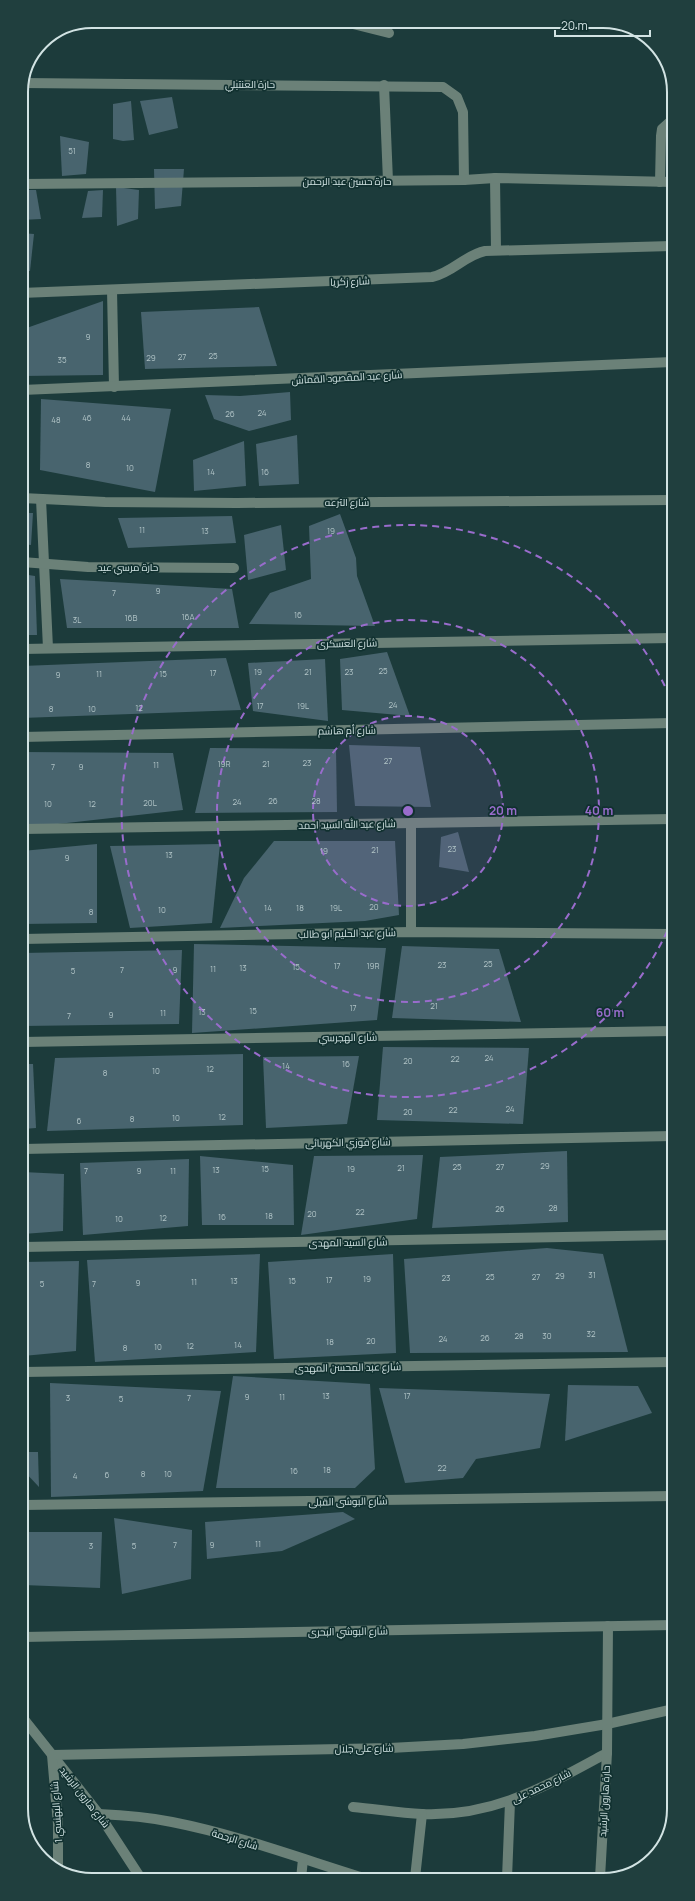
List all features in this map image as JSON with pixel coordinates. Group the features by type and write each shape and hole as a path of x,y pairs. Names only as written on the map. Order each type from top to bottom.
{"street":[{"path":"369,28 389,33"},
{"name":"حارة العنتبلي","path":"29,83 384,85 443,87 457,97 463,112 464,180"},
{"path":"384,85 388,181"},
{"path":"660,182 661,136 662,129 667,124"},
{"path":"495,178 496,250"},
{"name":"حارة حسين عبد الرحمن","path":"28,184 388,181 495,178 667,182"},
{"name":"شارع زكريا","path":"28,293 432,277 441,275 474,254 496,250 667,246"},
{"path":"112,290 114,387"},
{"name":"شارع عبد المقصود القماش","path":"28,390 667,362"},
{"name":"شارع الترعه","path":"28,498 105,502 237,503 667,500"},
{"path":"41,499 48,648"},
{"name":"حارة مرسي عيد","path":"28,563 88,567 234,568"},
{"name":"شارع العسكرى","path":"28,649 667,638"},
{"name":"شارع أم هاشم","path":"28,737 667,723"},
{"name":"شارع عبد الله السيد احمد","path":"28,829 667,819"},
{"path":"411,823 411,932"},
{"name":"شارع عبد الحليم ابو طالب","path":"28,939 411,932 667,934"},
{"name":"شارع الهجرسي","path":"28,1042 667,1031"},
{"name":"شارع فوزي الكهربائى","path":"28,1149 667,1136"},
{"name":"شارع السيد المهدى","path":"28,1247 667,1235"},
{"name":"شارع عبد المحسن المهدى","path":"28,1372 667,1362"},
{"name":"شارع البوشى القبلى","path":"28,1505 667,1496"},
{"name":"شارع البوشي البحرى","path":"28,1637 667,1625"},
{"name":"حارة هارون الرشيد","path":"600,1873 607,1753 608,1626"},
{"name":"شارع على جلال","path":"52,1755 390,1748 441,1745 535,1736 607,1724 667,1711"},
{"name":"شارع هارون الرشيد","path":"28,1724 99,1814 137,1873"},
{"name":"شارع محمد على","path":"353,1807 422,1814 455,1813 510,1802 539,1789 607,1753"},
{"name":"شارع البهنسي 1","path":"52,1755 58,1824 58,1863"},
{"path":"507,1873 510,1802"},
{"name":"شارع الرحمة","path":"99,1814 136,1816 171,1821 206,1830 348,1873"},
{"path":"416,1873 422,1814"},
{"path":"302,1873 303,1859"}],"building":[{"path":"172,97 178,128 149,135 140,101"},
{"path":"131,101 134,140 123,141 113,139 113,104"},
{"path":"60,136 89,142 86,174 62,176"},
{"path":"154,169 184,169 181,206 155,209"},
{"path":"116,187 139,190 138,219 117,226"},
{"path":"28,190 36,190 41,219 28,220"},
{"path":"103,190 102,217 82,218 88,191"},
{"path":"28,234 34,234 30,271 28,271"},
{"path":"103,301 103,375 28,376 28,328"},
{"path":"259,307 277,366 145,369 141,312"},
{"path":"290,392 291,420 249,431 214,419 205,395 240,396"},
{"path":"41,399 171,409 155,492 40,470"},
{"path":"297,435 299,484 259,486 256,444"},
{"path":"244,441 246,486 194,491 193,460"},
{"path":"28,513 33,513 31,545 28,545"},
{"path":"340,514 356,558 357,576 375,626 249,624 270,593 311,579 309,526"},
{"path":"232,516 236,543 128,548 118,518"},
{"path":"281,525 286,570 248,580 244,535"},
{"path":"28,575 35,576 37,635 28,635"},
{"path":"60,579 232,589 239,628 67,628"},
{"path":"387,652 410,716 342,710 340,659"},
{"path":"226,658 241,710 28,718 28,666"},
{"path":"325,659 328,721 253,711 248,663"},
{"path":"349,745 420,747 431,807 355,806"},
{"path":"210,748 336,749 337,812 195,813"},
{"path":"28,752 173,753 183,810 28,827"},
{"path":"458,832 469,872 439,867 441,837"},
{"path":"274,841 395,841 399,915 365,921 220,928 244,878"},
{"path":"97,844 97,923 28,924 28,850"},
{"path":"220,844 212,923 130,928 110,846"},
{"path":"194,944 386,948 377,1020 192,1033"},
{"path":"402,946 499,949 521,1022 392,1018"},
{"path":"182,950 179,1024 28,1026 28,953"},
{"path":"383,1047 529,1048 523,1124 377,1120"},
{"path":"243,1054 243,1125 47,1131 55,1058"},
{"path":"359,1056 347,1124 266,1128 263,1057"},
{"path":"28,1064 33,1064 36,1128 28,1129"},
{"path":"567,1151 568,1222 432,1228 440,1157"},
{"path":"423,1155 417,1219 301,1235 314,1156"},
{"path":"200,1156 293,1165 294,1225 202,1225"},
{"path":"189,1159 188,1226 83,1235 80,1163"},
{"path":"28,1172 64,1174 63,1231 28,1234"},
{"path":"547,1248 603,1254 628,1352 410,1353 404,1259"},
{"path":"260,1254 256,1352 95,1362 87,1260"},
{"path":"393,1254 396,1353 274,1359 268,1262"},
{"path":"79,1261 76,1351 28,1356 28,1262"},
{"path":"233,1376 370,1384 375,1469 355,1488 216,1488"},
{"path":"50,1383 221,1391 203,1491 51,1497"},
{"path":"568,1385 638,1386 652,1413 565,1441"},
{"path":"379,1388 550,1394 540,1448 476,1459 463,1478 405,1483"},
{"path":"28,1452 38,1452 39,1487 28,1475"},
{"path":"343,1512 355,1519 282,1551 207,1559 205,1522"},
{"path":"114,1518 192,1530 191,1579 122,1594"},
{"path":"28,1532 102,1532 100,1588 28,1585"}]}
